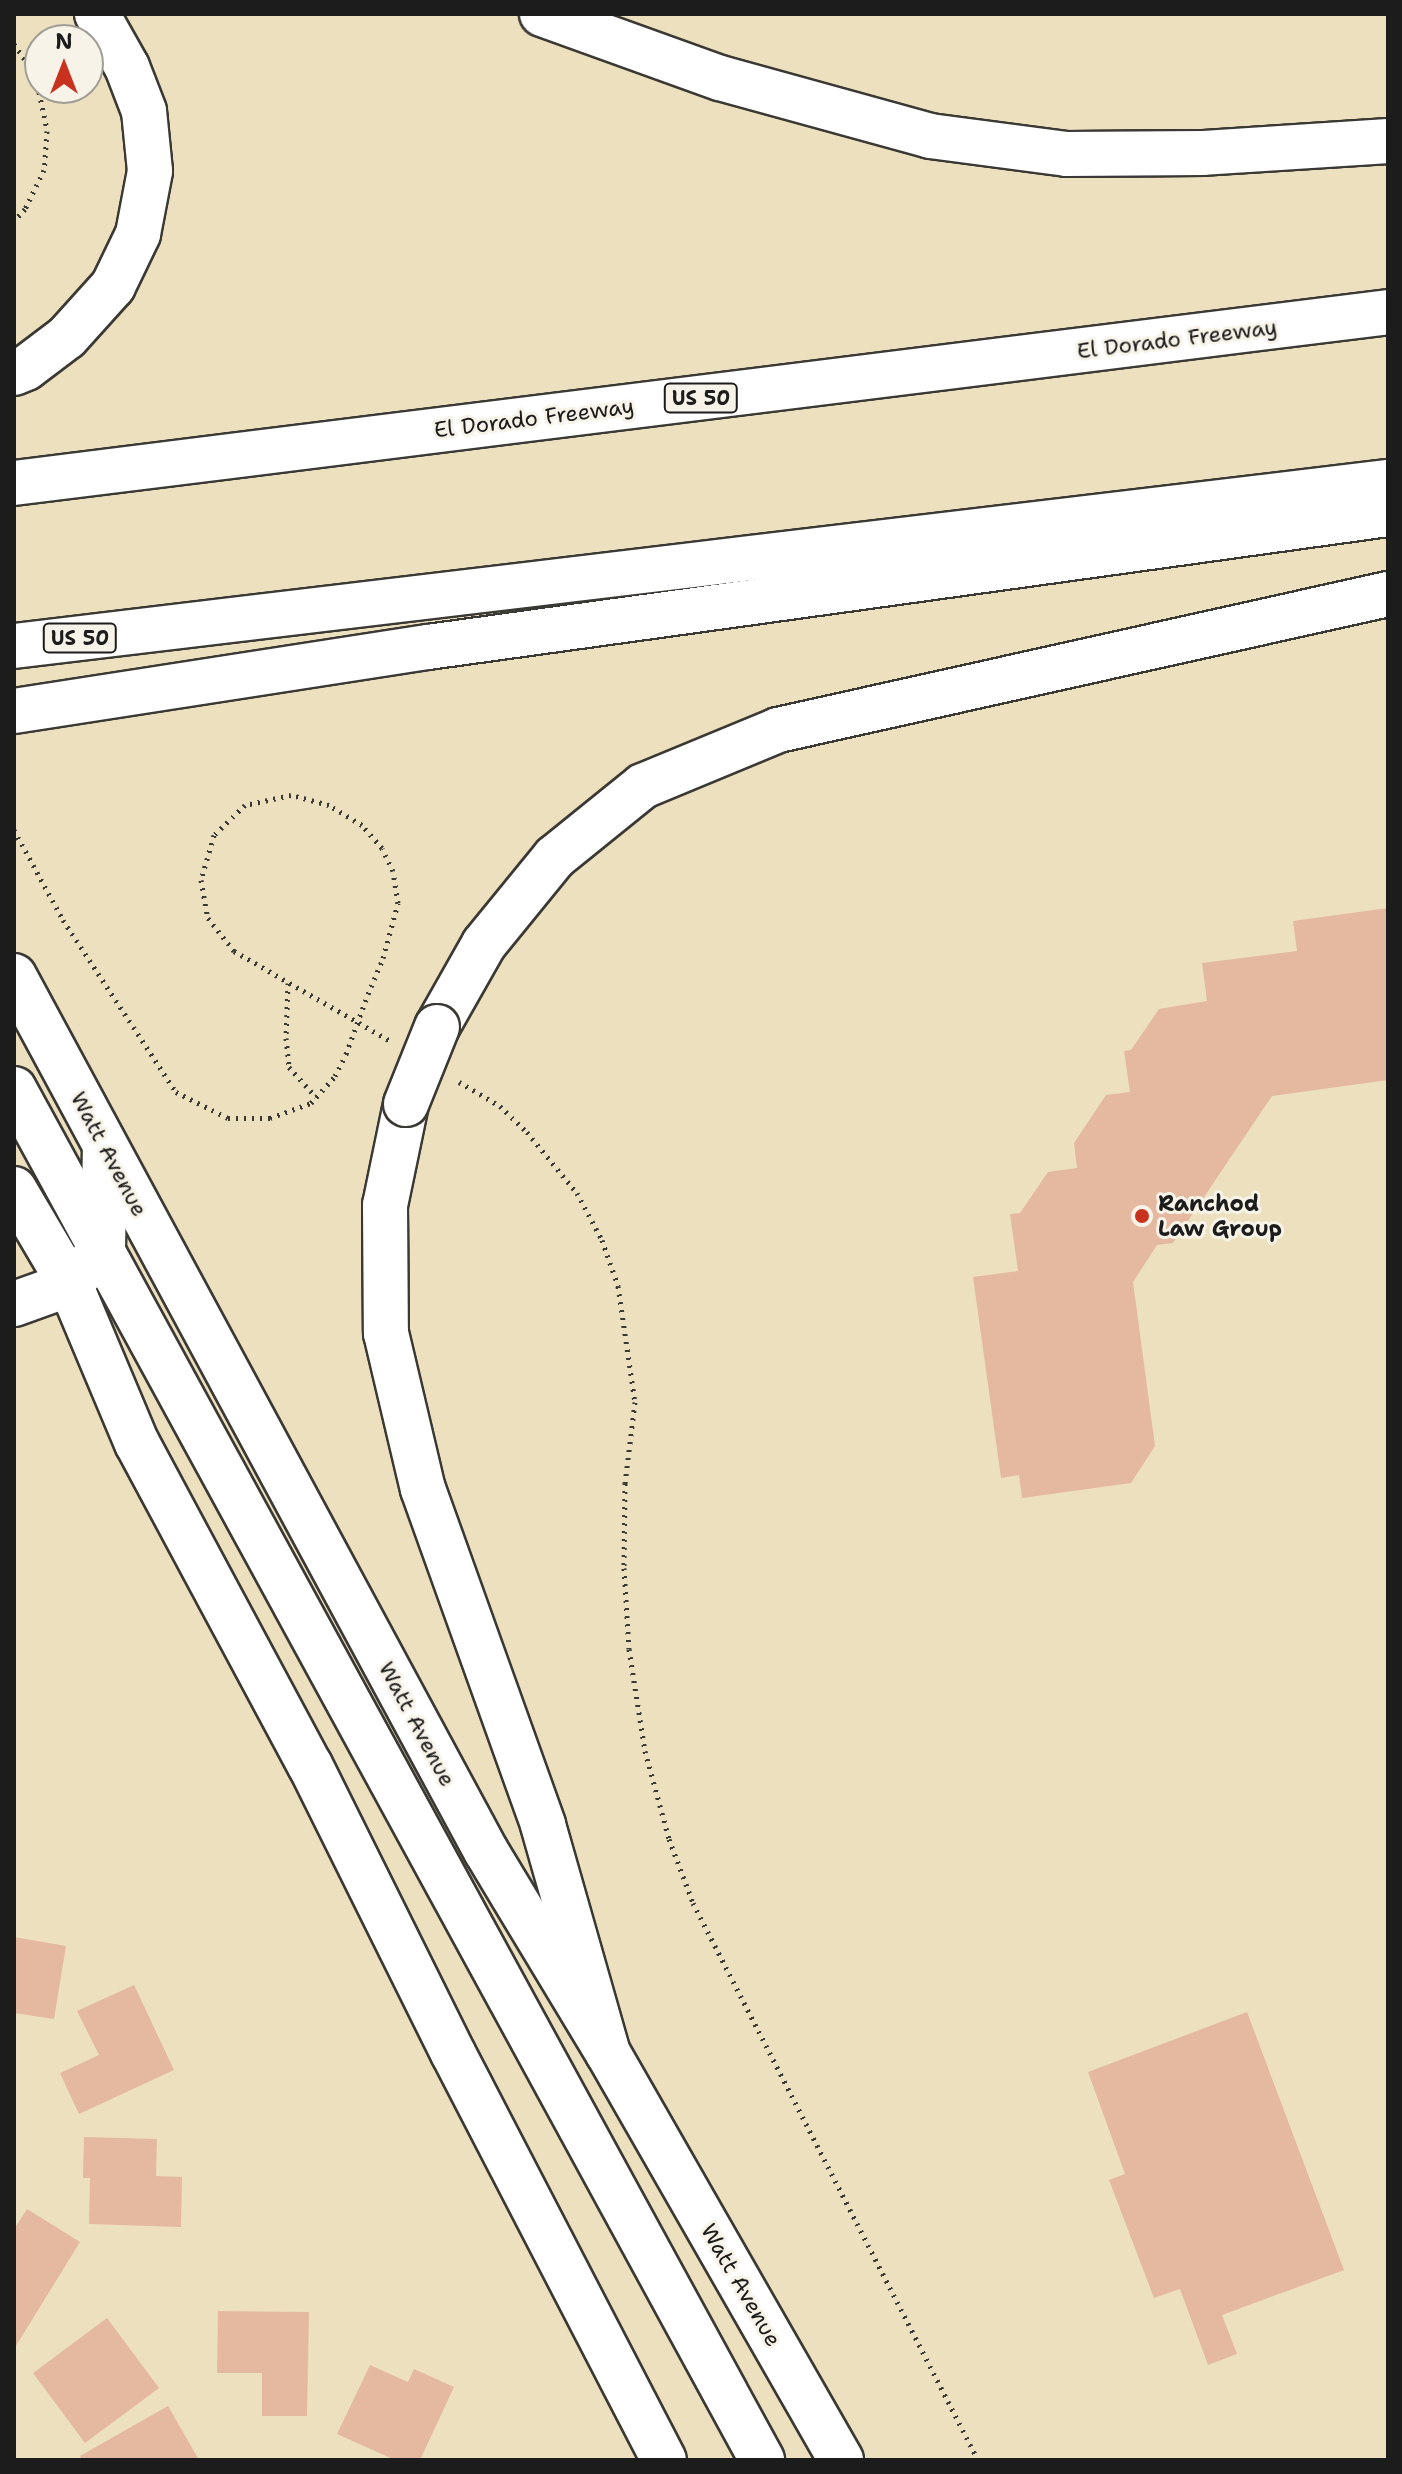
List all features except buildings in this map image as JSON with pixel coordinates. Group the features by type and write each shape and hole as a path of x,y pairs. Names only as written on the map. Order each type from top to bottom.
{"main road":[{"path":"14,373 26,368 67,337 113,286 138,234 150,171 144,111 127,67 97,14"},
{"path":"542,14 720,78 930,136 1067,154 1203,153 1388,141"},
{"name":"El Dorado Freeway","path":"14,483 1388,312"},
{"name":"US 50","path":"14,646 1388,482"},
{"path":"14,711 428,647 1388,514"},
{"path":"608,2053 543,1825 423,1489 386,1333 385,1205 406,1104 437,1027 484,944 555,857 643,786 778,730 1388,594"},
{"name":"Watt Avenue","path":"14,976 486,1851 608,2053 841,2460"},
{"path":"14,1089 762,2460"},
{"path":"14,1304 70,1284 103,1249 105,1149"},
{"path":"14,1189 70,1284 137,1443 310,1765 453,2053 664,2460"}],"path":[{"path":"14,44 39,92 47,131 44,170 25,209 14,221"},
{"path":"14,830 91,965 176,1092 228,1118 270,1118 311,1103 335,1076 346,1054 368,994 383,958 398,903 393,871 382,848 362,825 329,805 291,795 245,805 214,835 201,880 208,918 234,951 288,983 396,1044"},
{"path":"288,983 286,1038 289,1067 316,1097"},
{"path":"447,1074 500,1106 527,1132 577,1193 602,1240 618,1286 635,1402 625,1483 624,1568 629,1649 645,1751 669,1839 693,1903 978,2460"}],"place":[{"name":"Ranchod Law Group","path":"1142,1216"}]}
